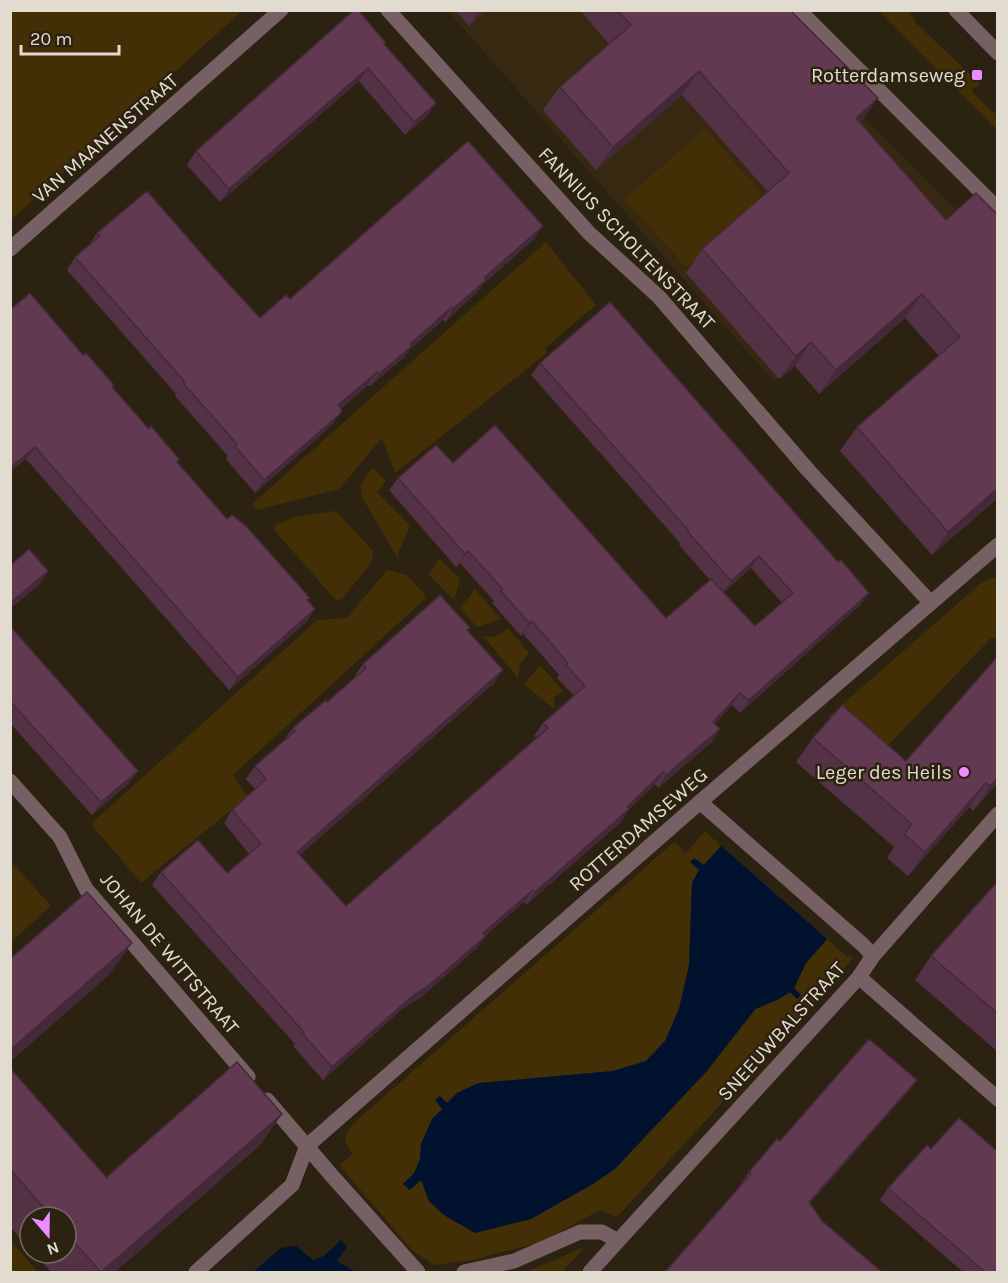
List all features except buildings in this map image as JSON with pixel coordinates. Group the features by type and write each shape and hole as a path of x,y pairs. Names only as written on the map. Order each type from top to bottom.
{"street":[{"name":"VAN MAANENSTRAAT","path":"10,249 281,10"},
{"name":"FANNIUS SCHOLTENSTRAAT","path":"388,10 589,233 660,297 808,470 930,602"},
{"path":"799,10 998,209"},
{"path":"956,10 998,53"},
{"name":"ROTTERDAMSEWEG","path":"307,1146 998,545"},
{"name":"JOHAN DE WITTSTRAAT","path":"10,781 60,837 86,889 418,1272"},
{"path":"700,802 873,956"},
{"name":"SNEEUWBALSTRAAT","path":"590,1272 859,977 873,956 998,814"},
{"path":"859,977 998,1099"},
{"path":"196,1272 292,1185 307,1146"},
{"path":"464,1272 514,1261 580,1232 602,1232 618,1241"}],"shaded area":[{"path":"11,10 242,10 242,11 11,220"},
{"path":"448,11 755,11 958,211 774,382"},
{"path":"879,11 909,11 917,24 980,84 971,90 993,113 997,110 997,130"},
{"path":"705,129 765,197 686,267 624,199"},
{"path":"546,242 596,305 545,348 547,353 395,473 382,438 339,489 257,510 252,504"},
{"path":"372,467 386,481 377,492 410,525 397,557 362,497 360,486"},
{"path":"336,511 373,551 372,562 342,599 336,600 274,530 275,525 294,517"},
{"path":"439,558 460,579 454,600 429,575"},
{"path":"387,570 407,575 426,598 233,775 247,797 141,883 91,824 317,620 347,618"},
{"path":"992,577 997,579 997,639 991,638 877,757 828,717 980,584"},
{"path":"475,589 501,619 477,627 460,608"},
{"path":"508,628 529,653 520,664 518,678 483,636 495,637"},
{"path":"540,665 563,691 554,698 554,709 524,684"},
{"path":"705,831 721,846 699,870 692,883 689,965 679,1009 665,1041 646,1061 613,1071 479,1083 457,1093 447,1103 435,1099 443,1109 421,1144 420,1159 414,1173 421,1179 429,1201 444,1215 475,1233 706,1072 756,1009 790,992 801,995 794,988 806,963 827,939 847,957 849,955 853,958 617,1217 600,1210 541,1242 472,1260 434,1265 412,1250 339,1165 353,1154 345,1138 348,1132 354,1123 674,842 686,853"},
{"path":"10,860 51,906 11,942 10,942"},
{"path":"10,1241 18,1249 18,1265 32,1265 38,1272 11,1272"},
{"path":"585,1247 562,1272 526,1272"}],"water":[{"path":"721,846 827,939 806,963 794,988 801,995 797,999 790,992 755,1009 706,1072 615,1169 531,1219 475,1233 444,1215 429,1201 421,1180 410,1190 403,1184 414,1173 420,1159 421,1144 432,1119 442,1109 435,1100 440,1096 447,1103 457,1093 479,1083 613,1071 646,1061 665,1041 679,1009 689,965 692,883 699,870 690,862 694,858 704,865"},
{"path":"341,1240 347,1247 337,1261 354,1272 253,1272 281,1248 296,1246 313,1260 324,1256"}],"place":[{"name":"Rotterdamseweg","path":"977,75"},
{"name":"Leger des Heils","path":"964,772"}]}
